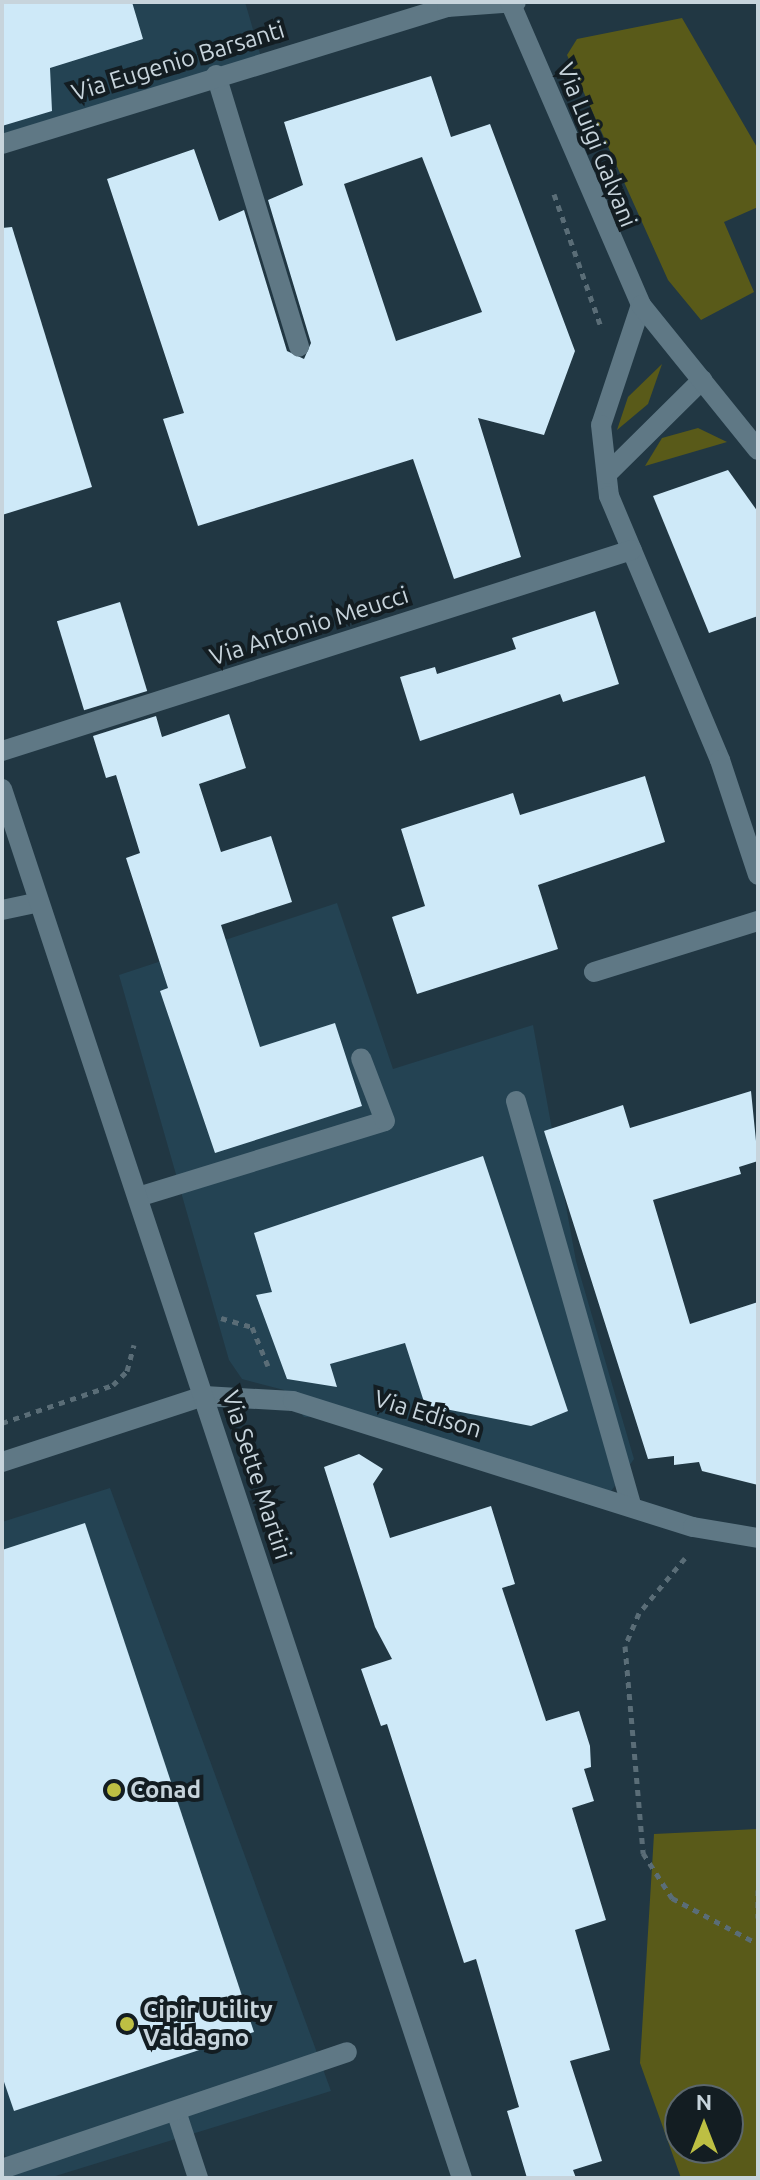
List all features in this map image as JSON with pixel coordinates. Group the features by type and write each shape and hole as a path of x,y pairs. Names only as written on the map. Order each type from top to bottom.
{"street":[{"name":"Via Eugenio Barsanti","path":"2,144 216,75 447,7 512,2"},
{"name":"Via Luigi Galvani","path":"512,2 641,305 758,450"},
{"path":"216,75 299,347"},
{"path":"641,305 601,425 609,496 720,760 758,875"},
{"path":"607,474 702,380"},
{"name":"Via Antonio Meucci","path":"2,751 632,550"},
{"name":"Via Sette Martiri","path":"2,789 36,903 138,1197 462,2178"},
{"path":"2,910 36,903"},
{"path":"594,972 758,921"},
{"path":"138,1197 385,1121 361,1058"},
{"path":"516,1101 632,1507"},
{"path":"2,1462 204,1396"},
{"name":"Via Edison","path":"204,1396 293,1401 693,1527 758,1538"},
{"path":"2,2169 347,2052"},
{"path":"176,2111 198,2178"}],"path":[{"path":"550,185 594,297 603,337"},
{"path":"2,1423 113,1385 127,1371 134,1345"},
{"path":"693,1527 688,1554 639,1613 625,1646 636,1814 643,1853 672,1898 758,1944"},
{"path":"758,1890 758,1918"}],"shaded area":[{"path":"2,2 245,2 261,57 2,134"},
{"path":"682,18 758,149 758,207 724,222 754,292 701,320 668,280 567,55 577,39"},
{"path":"662,364 648,404 617,430 628,397"},
{"path":"698,428 727,442 645,466 662,438"},
{"path":"337,903 393,1069 533,1025 576,1261 634,1459 599,1508 326,1417 304,1417 284,1390 242,1379 229,1360 119,975"},
{"path":"110,1488 331,2091 49,2178 12,2178 2,2146 2,1522"},
{"path":"758,1829 758,2178 681,2178 676,2164 744,2164 744,2084 664,2084 664,2130 640,2063 654,1834"}],"building":[{"path":"2,2 132,2 143,39 50,68 52,111 2,126"},
{"path":"431,76 451,137 490,124 575,351 544,435 478,418 521,557 454,579 413,459 198,526 163,419 184,413 107,179 194,149 219,221 244,210 287,351 304,359 311,343 268,200 303,185 284,122","holes":["422,157 482,312 396,341 344,184"]},
{"path":"12,227 92,487 2,515 2,228"},
{"path":"728,470 758,512 758,616 709,633 653,496"},
{"path":"120,602 147,691 84,710 57,621"},
{"path":"595,611 619,684 563,702 560,694 420,741 400,677 435,667 437,674 516,649 512,638"},
{"path":"229,714 246,768 199,784 221,852 271,836 292,902 221,925 260,1047 335,1023 362,1106 215,1153 160,991 168,988 126,858 140,853 116,775 106,778 93,736 156,716 162,737"},
{"path":"645,776 665,842 538,885 558,949 417,994 392,917 425,906 401,829 513,793 520,815"},
{"path":"751,1091 758,1161 739,1167 741,1174 653,1200 690,1324 758,1302 758,1485 702,1471 699,1462 674,1465 674,1456 648,1459 544,1131 623,1105 630,1128"},
{"path":"483,1156 568,1411 531,1426 425,1405 405,1343 330,1364 337,1387 287,1379 256,1295 272,1292 254,1233"},
{"path":"359,1454 383,1469 373,1484 390,1538 491,1506 515,1584 502,1588 546,1721 579,1711 590,1746 591,1767 584,1769 594,1801 572,1808 606,1920 575,1930 610,2050 570,2061 602,2161 573,2170 576,2178 527,2178 507,2111 519,2107 476,1959 464,1963 387,1724 381,1726 361,1669 392,1659 375,1627 324,1467"},
{"path":"85,1523 254,2032 14,2111 2,2076 2,1550"}],"place":[{"name":"Conad","path":"114,1790"},
{"name":"Cipir Utility Valdagno","path":"127,2024"}]}
